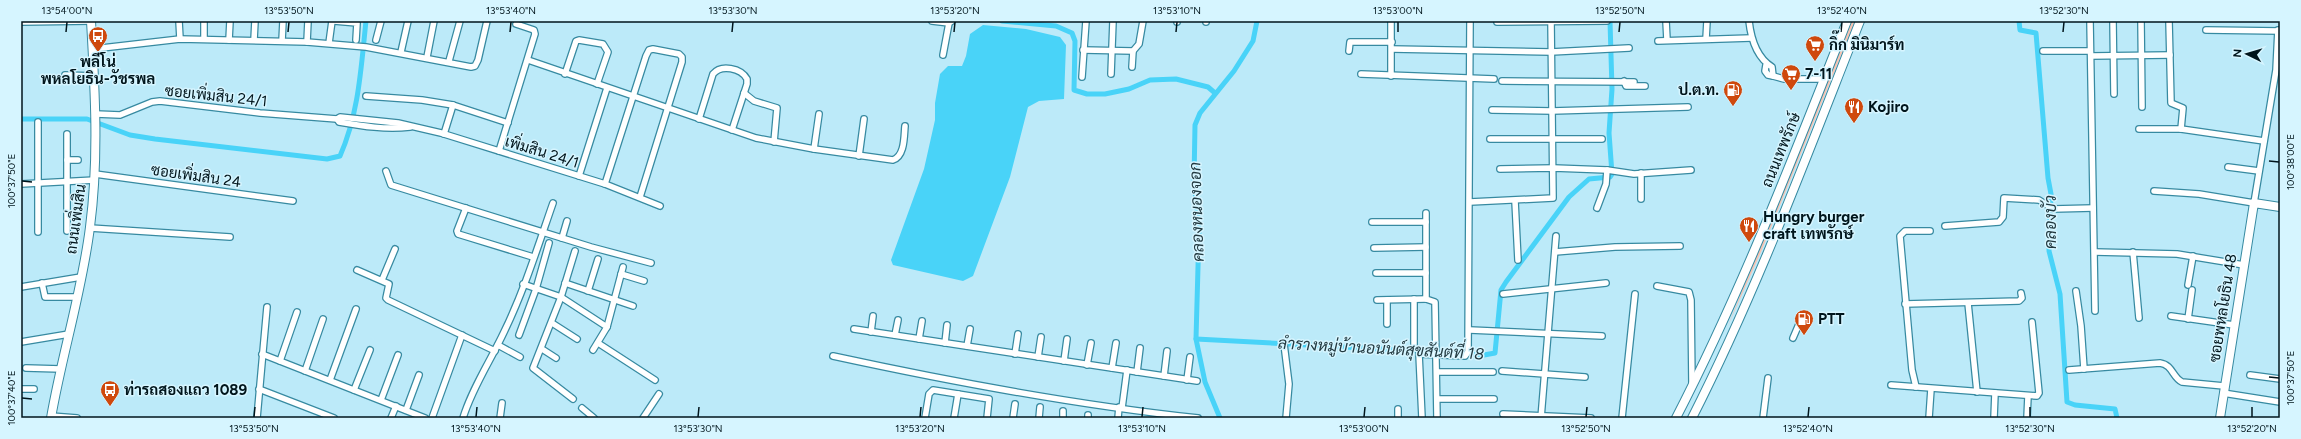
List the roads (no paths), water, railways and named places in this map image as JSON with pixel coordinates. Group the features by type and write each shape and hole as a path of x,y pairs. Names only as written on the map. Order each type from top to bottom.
{"main road":[{"name":"ถนนเพิ่มสิน","path":"51,417 60,369 77,297 90,228 95,177 94,76 91,21"},
{"name":"ถนนเทพรักษ์","path":"1676,418 1724,322 1756,248 1848,21"},
{"name":"ถนนเทพรักษ์","path":"1692,418 1726,349 1768,253 1860,21"},
{"path":"2254,203 2280,207"},
{"name":"ซอยพหลโยธิน 48","path":"2220,418 2254,203"},
{"path":"1724,322 1724,327 1728,331 1736,327"},
{"path":"1714,344 1723,342 1726,349"}],"street":[{"path":"21,22 91,21"},
{"path":"180,21 180,39"},
{"path":"204,21 204,39"},
{"path":"229,40 230,21"},
{"path":"254,40 255,21"},
{"path":"282,41 283,21"},
{"path":"307,42 308,21"},
{"path":"329,43 333,21 357,23 356,40"},
{"path":"376,40 381,21"},
{"path":"400,52 408,21"},
{"path":"427,57 434,21"},
{"path":"449,61 460,21"},
{"path":"93,50 180,39 307,42 366,47 475,66 487,21"},
{"path":"932,21 950,22 943,55"},
{"path":"1082,77 1086,21"},
{"path":"1111,74 1113,21"},
{"path":"1132,67 1133,51 1139,44 1143,21"},
{"path":"1391,21 1391,76"},
{"path":"1422,418 1419,354 1437,352 1468,353 1470,330 1470,21"},
{"path":"1470,202 1553,198 1554,168 1551,21"},
{"path":"1497,22 1607,21"},
{"path":"1666,21 1667,40"},
{"path":"1706,39 1707,21"},
{"path":"1749,21 1751,38 1766,65 1772,67 1773,76 1784,79 1824,79"},
{"path":"2090,21 2095,311"},
{"path":"2113,21 2114,94"},
{"path":"2141,21 2142,107"},
{"path":"2170,21 2171,102 2183,108 2181,129"},
{"path":"499,151 528,60 535,32 516,24"},
{"path":"2154,191 2199,194 2254,203 2276,70 2279,30 2206,30"},
{"path":"1658,41 1751,38"},
{"path":"565,74 576,41 579,40 603,44 608,52 597,84"},
{"path":"1349,51 1350,42 1392,42"},
{"path":"1392,49 1551,52 1629,48"},
{"path":"605,184 632,95 649,50 679,54 682,57 682,62 640,197"},
{"path":"1083,50 1133,51"},
{"path":"2043,51 2090,53 2113,56 2170,55"},
{"path":"528,60 565,74 668,107 699,119 774,142 881,159 898,158 901,154 905,126"},
{"path":"699,119 713,74 716,70 721,68 744,74 747,84 732,130"},
{"path":"1361,74 1494,79"},
{"path":"65,75 94,76"},
{"path":"1502,81 1634,82"},
{"path":"1624,81 1626,86 1645,86"},
{"path":"579,176 607,88"},
{"path":"744,93 754,101 777,108 774,142"},
{"path":"366,96 422,100 453,105 508,123"},
{"name":"ซอยเพิ่มสิน 24/1","path":"95,121 120,115 152,102 160,101 260,113 341,120"},
{"path":"444,134 453,105"},
{"path":"1492,110 1552,111 1688,107"},
{"path":"814,149 819,114"},
{"name":"เพิ่มสิน 24/1","path":"341,120 396,129 414,127 444,134 605,184 660,206"},
{"path":"859,156 864,120"},
{"path":"38,122 38,232"},
{"path":"2139,129 2181,129 2264,141"},
{"path":"67,134 67,231"},
{"path":"1490,139 1602,139"},
{"path":"67,160 78,160"},
{"path":"2228,167 2259,171"},
{"path":"1500,169 1554,168 1641,174 1691,170"},
{"path":"386,171 391,185 562,238 651,263"},
{"path":"1597,208 1609,171"},
{"path":"1641,174 1641,199"},
{"name":"ซอยเพิ่มสิน 24","path":"21,184 66,182 95,177 293,201"},
{"path":"1946,226 1999,222 2003,217 2004,198 2042,201 2053,209 2093,208"},
{"path":"1515,201 1518,260"},
{"path":"463,418 498,345 523,284 552,203"},
{"path":"466,208 457,231 458,234 533,257"},
{"path":"1426,213 1426,300"},
{"path":"562,238 567,221"},
{"path":"1372,222 1426,222"},
{"path":"90,228 230,238"},
{"path":"1916,387 1912,370 1905,304 1900,236 1905,231 1930,231"},
{"path":"1541,416 1556,236"},
{"path":"519,335 536,289 550,243"},
{"path":"1555,252 1615,247 1680,246"},
{"path":"1374,248 1426,247"},
{"path":"382,280 395,249"},
{"path":"573,399 533,368 562,297 575,251"},
{"path":"2095,252 2133,252 2193,256 2244,265"},
{"path":"2133,252 2139,318"},
{"path":"2188,285 2193,256"},
{"path":"588,291 598,259"},
{"path":"593,350 607,327 623,267"},
{"path":"357,270 389,284 386,298 388,300 495,351"},
{"path":"1376,273 1426,273"},
{"path":"621,274 644,281"},
{"path":"21,287 81,277"},
{"path":"42,283 45,297 77,297"},
{"path":"565,283 634,306"},
{"path":"1503,294 1606,283"},
{"path":"523,284 562,297 607,327"},
{"path":"1657,286 1689,292 1691,300 1692,388"},
{"path":"2188,319 2192,290"},
{"path":"2076,291 2081,326 2084,369"},
{"path":"1905,304 2019,301 2022,298 2021,293"},
{"path":"1622,418 1635,294"},
{"path":"1377,300 1426,300 1435,302 1437,418"},
{"path":"1387,300 1387,324"},
{"path":"1414,300 1414,344"},
{"path":"1968,303 1977,392"},
{"path":"257,418 267,307"},
{"path":"330,380 356,309"},
{"path":"280,361 297,312"},
{"path":"871,332 873,316"},
{"path":"2171,316 2234,325"},
{"path":"305,370 323,319"},
{"path":"895,335 898,320"},
{"path":"919,339 922,321"},
{"path":"1891,385 2037,396 2039,393 2032,322"},
{"path":"552,323 577,339"},
{"path":"1793,338 1798,324"},
{"path":"945,343 947,325"},
{"path":"854,329 1197,381"},
{"path":"967,346 970,329"},
{"path":"1470,330 1602,336"},
{"path":"21,342 69,334"},
{"path":"1014,354 1018,334"},
{"path":"432,418 462,335"},
{"path":"1038,357 1041,337"},
{"path":"1064,361 1068,339"},
{"path":"598,343 655,380"},
{"path":"1087,365 1091,343"},
{"path":"1112,368 1116,343"},
{"path":"1284,344 1289,384 1286,418"},
{"path":"498,345 520,357"},
{"path":"1137,372 1140,348"},
{"path":"542,349 556,358"},
{"path":"354,390 370,350"},
{"path":"1164,376 1167,351"},
{"path":"262,354 426,418"},
{"path":"381,400 398,355"},
{"path":"833,356 962,383 1155,414 1198,418"},
{"path":"1187,380 1190,357"},
{"path":"2069,370 2164,364 2170,367 2182,382 2280,402"},
{"path":"26,368 60,369"},
{"path":"1118,418 1127,370"},
{"path":"1502,371 1585,377"},
{"path":"1437,372 1493,372"},
{"path":"406,410 420,374"},
{"path":"2250,375 2280,379"},
{"path":"1762,418 1768,378"},
{"path":"21,389 34,389"},
{"path":"260,389 334,418"},
{"path":"1929,418 1931,389"},
{"path":"925,418 931,390 989,399 987,418"},
{"path":"1994,418 1995,393"},
{"path":"643,418 659,394"},
{"path":"954,418 958,394"},
{"path":"2027,418 2028,396"},
{"path":"1437,399 1494,399"},
{"path":"501,417 502,403"},
{"path":"1013,418 1016,404"},
{"path":"392,418 396,406"},
{"path":"1039,418 1040,407"},
{"path":"582,408 594,418"},
{"path":"1398,409 1398,418"},
{"path":"1063,418 1064,411"},
{"path":"1503,414 1591,418"},
{"path":"51,417 77,418"}],"water":[{"path":"983,25 1026,29 1060,37 1066,45 1064,99 1039,101 1028,107 1010,177 973,276 963,281 893,265 891,260 924,169 935,120 935,103 940,74 948,66 962,66 966,56 970,34"}],"waterway":[{"path":"21,119 87,119 130,135 155,139 327,159 340,156 355,107 361,73 366,21"},
{"path":"1002,21 1056,26 1072,33 1075,41 1074,90 1087,94 1105,94 1129,89 1150,80 1176,79 1208,87 1215,93"},
{"name":"คลองหนองจอก","path":"1220,418 1205,382 1196,339 1199,231 1194,180 1195,125 1200,113 1234,71 1253,41 1257,21"},
{"name":"ลำรางหมู่บ้านอนันต์สุขสันต์ที่ 18","path":"1464,354 1484,355 1495,353 1501,290 1506,282 1569,197 1589,179 1610,177 1612,174 1609,133 1612,89 1610,21"},
{"name":"คลองบัว","path":"2019,21 2020,30 2036,33 2048,178 2051,194 2049,251 2060,294 2067,402 2075,405 2115,409 2117,418"},
{"name":"ลำรางหมู่บ้านอนันต์สุขสันต์ที่ 18","path":"1196,339 1456,353"}],"place":[{"name":"พลีโน่ พหลโยธิน-วัชรพล","path":"98,53"},
{"name":"กิ๊ก มินิมาร์ท","path":"1815,62"},
{"name":"7-11","path":"1791,91"},
{"name":"ป.ต.ท.","path":"1733,107"},
{"name":"Kojiro","path":"1854,124"},
{"name":"Hungry burger craft เทพรักษ์","path":"1749,243"},
{"name":"PTT","path":"1804,336"},
{"name":"ท่ารถสองแถว 1089","path":"110,407"}]}
